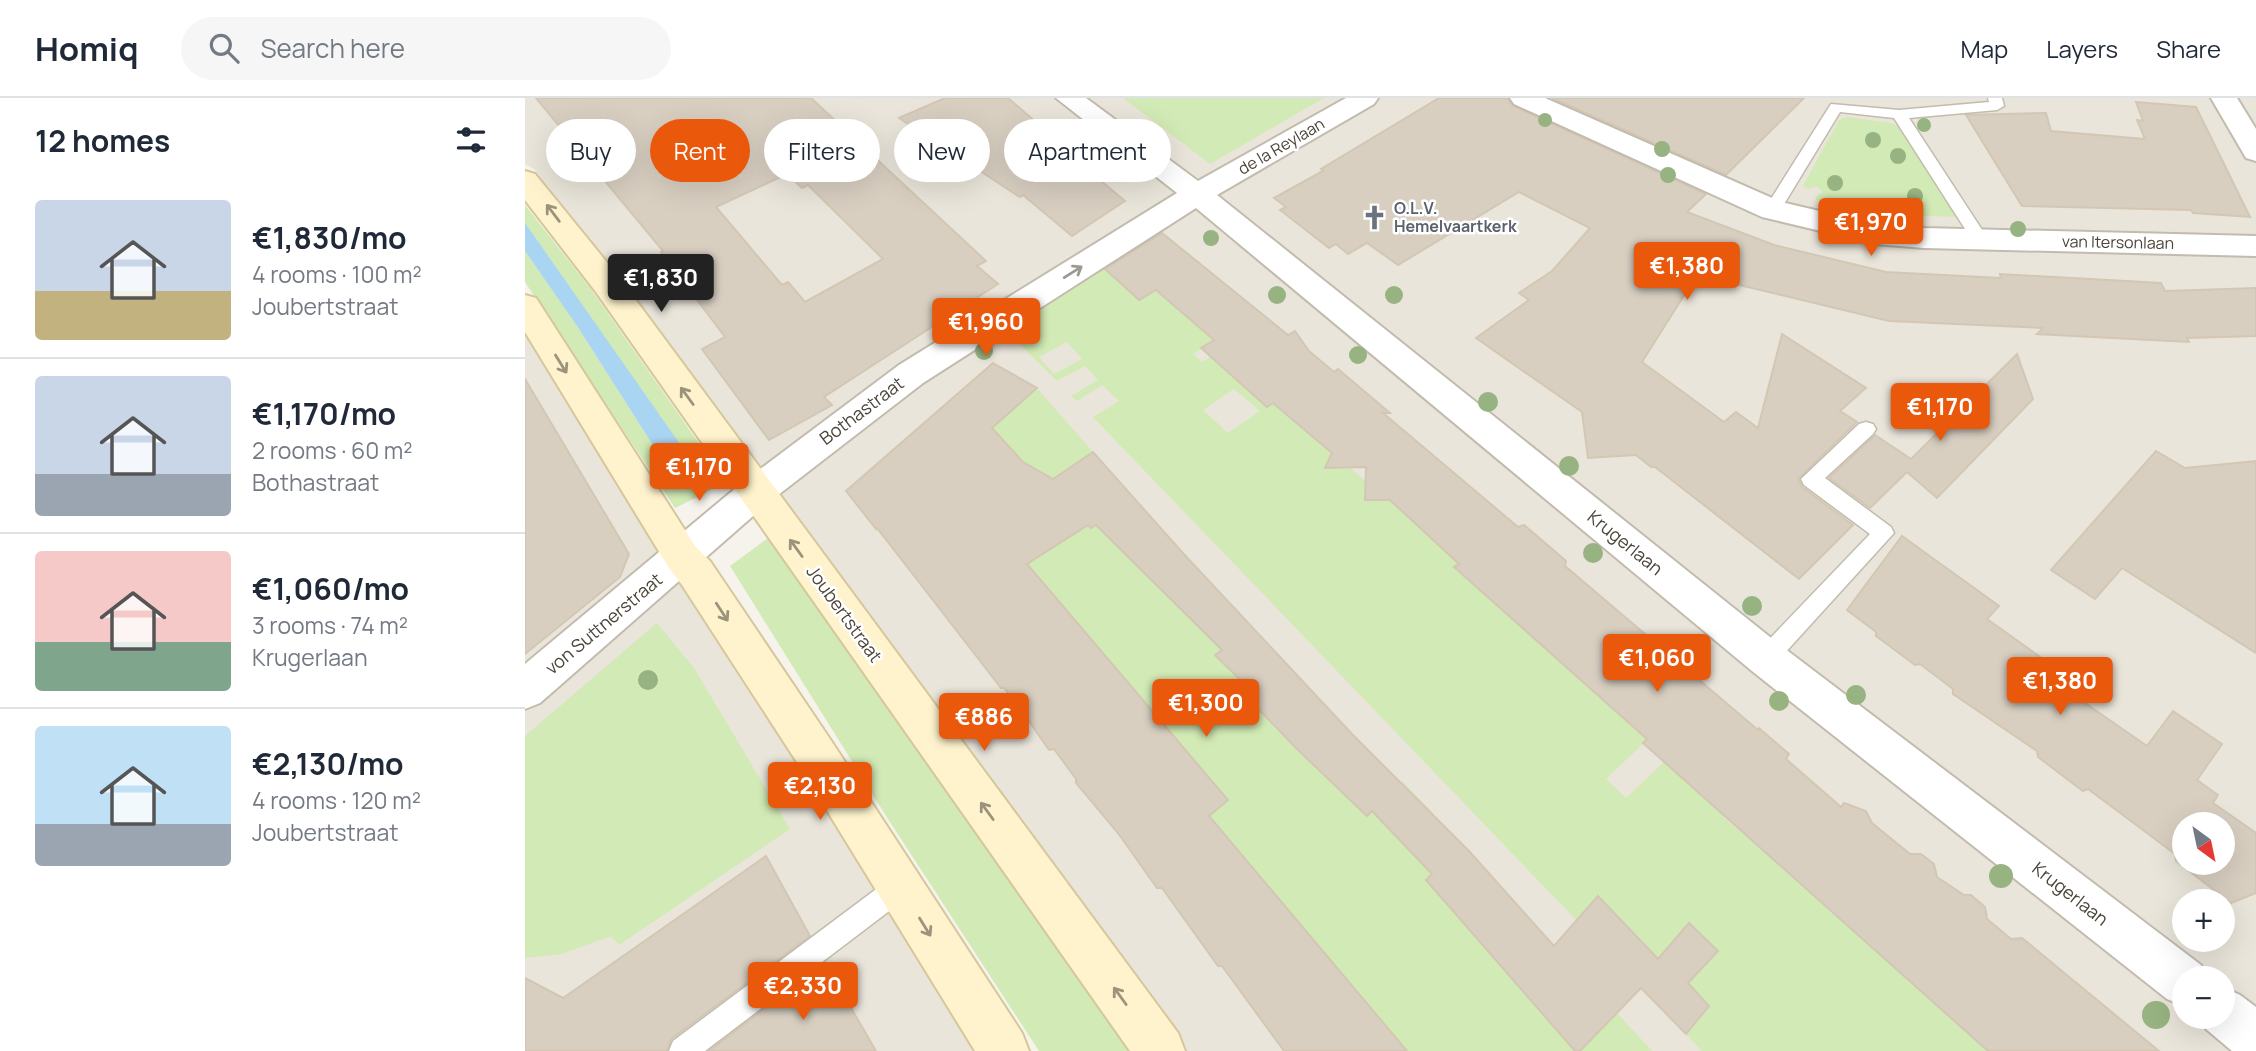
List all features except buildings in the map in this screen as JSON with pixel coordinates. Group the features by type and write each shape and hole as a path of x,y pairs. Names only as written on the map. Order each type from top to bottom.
{"main road":[{"name":"Joubertstraat","path":"525,180 607,284 1160,1051"},
{"path":"525,306 682,557 697,573 1004,1051"}],"street":[{"name":"Krugerlaan","path":"1069,98 1196,194 1766,657 2172,973"},
{"name":"de la Reylaan","path":"1196,194 1365,98"},
{"name":"van Itersonlaan","path":"1523,98 1772,210 1875,233 1980,239 2256,246"},
{"path":"2224,98 2256,152"},
{"name":"Bothastraat","path":"682,557 756,492 911,374 1196,194"},
{"name":"von Suttnerstraat","path":"525,690 682,557"},
{"path":"2235,1021 2256,1038"}],"lane":[{"path":"1772,210 1836,107 1899,114 1997,106 1995,98"},
{"path":"1899,114 1980,239"},
{"path":"1766,657 1884,533 1811,479 1866,429"},
{"path":"683,1051 900,887"}],"shaded area":[{"path":"525,98 2256,98 2256,1051 1186,1051 789,508 534,169 525,164"},
{"path":"525,320 991,1051 525,1051"}],"green space":[{"path":"1123,98 1324,98 1210,164 1171,134 1171,119 1151,119"},
{"path":"1847,117 1898,126 1957,217 1892,215 1816,200 1816,196 1823,192 1816,186 1809,189 1803,186 1839,120"},
{"path":"525,205 590,288 724,479 709,491 675,508 525,282 525,251 579,329 670,472 680,486 689,488 525,223"},
{"path":"1104,267 1139,300 1156,290 1214,340 1193,354 1202,362 1223,349 1310,354 1338,457 1382,496 1395,486 1468,558 1455,568 1730,809 1723,817 1996,1051 1702,1051 1093,417 1119,401 1102,385 1077,401 1071,396 1098,380 1085,366 1057,381 1008,333","holes":["1067,342 1082,359 1054,374 1039,357","1234,389 1260,411 1228,433 1203,410","1647,740 1668,758 1626,798 1606,779"]},
{"path":"1037,388 1093,452 1054,478 1076,501 1070,506 1091,528 1103,520 1168,595 1201,572 1228,601 1197,625 1222,650 1216,655 1254,693 1298,749 1336,716 1367,748 1330,780 1368,815 1402,781 1434,814 1402,842 1432,874 1427,881 1575,1051 1407,1051 927,551 905,564 876,529"},
{"path":"771,536 1136,1051 1039,1051 888,819 730,566"},
{"path":"657,623 694,668 790,829 619,945 611,936 562,954 525,958 525,736"},
{"path":"1617,1013 1652,1051 1580,1051"}],"water":[{"path":"525,223 703,477 695,487 680,486 579,329 525,251"}],"place":[{"name":"O.L.V. Hemelvaartkerk","path":"1374,217"}]}
